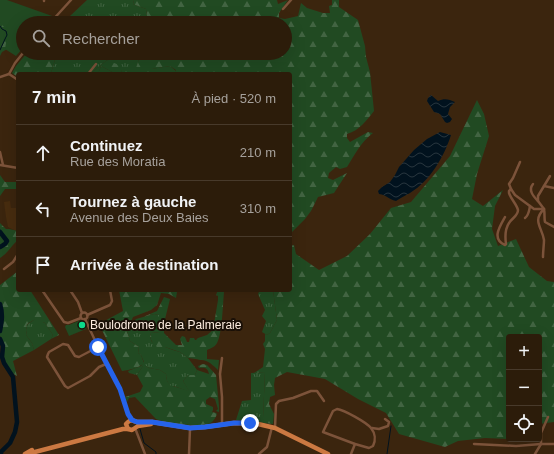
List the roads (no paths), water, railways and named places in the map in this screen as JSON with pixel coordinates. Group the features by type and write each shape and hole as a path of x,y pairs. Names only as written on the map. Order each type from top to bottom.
{"main road":[{"path":"25,454 34,450 131,425 163,423 190,428 234,423 250,423 273,428 328,454"},
{"path":"30,454 122,429 131,425"}],"street":[{"path":"56,16 71,0"},
{"path":"283,9 291,0"},
{"path":"0,77 9,74 18,60"},
{"path":"90,72 96,64"},
{"path":"9,74 16,79"},
{"path":"0,152 1,165 16,168"},
{"path":"520,162 509,184 511,189 515,195 530,206 544,209"},
{"path":"538,201 538,196 550,176"},
{"path":"533,184 531,190 534,197 544,209 545,222 554,227"},
{"path":"544,186 554,188"},
{"path":"505,217 497,234 501,244 505,245 507,227 509,222 518,212 509,193 511,189"},
{"path":"525,218 527,217 530,206"},
{"path":"543,257 544,240 538,222 538,217 544,209"},
{"path":"4,269 13,262 16,257"},
{"path":"43,292 64,322 68,323 81,318 83,320 85,319"},
{"path":"71,292 78,302 82,313 81,318"},
{"path":"85,319 87,316 110,305 112,301 110,292"},
{"path":"82,313 85,313 87,316"},
{"path":"85,319 106,364 120,389 131,425 145,454"},
{"path":"98,347 79,357 75,356 68,345 63,344 49,352 48,357 65,386 68,388 90,376 99,367 106,364"},
{"path":"222,358 220,374 222,425"},
{"path":"259,454 267,447 273,428 276,404 310,391 317,391 324,401"},
{"path":"371,428 375,440 373,446 369,448 323,432 333,411 336,409 341,410 371,428 379,429 388,426 389,422 385,419"},
{"path":"535,454 541,444 541,433 548,417"},
{"path":"189,454 190,428"},
{"path":"351,454 355,444"},
{"path":"474,444 516,446 554,444"}],"water":[{"path":"431,95 438,101 446,99 455,102 450,107 448,114 452,119 450,122 445,122 440,114 434,112 427,101"},
{"path":"440,132 451,135 440,160 424,182 410,193 396,201 379,194 378,191 390,182 399,167 414,150 427,139"}],"waterway":[{"path":"0,26 6,31 7,35 0,50"},
{"path":"0,232 7,241 0,247"},
{"path":"0,304 2,311 0,331"},
{"path":"0,339 3,346 2,357 4,363 13,377 17,422 15,432 10,443 1,452 1,454"},
{"path":"387,454 391,426"},
{"path":"140,429 144,443 156,452 156,454"}],"place":[{"name":"Boulodrome de la Palmeraie","path":"82,325"}]}
